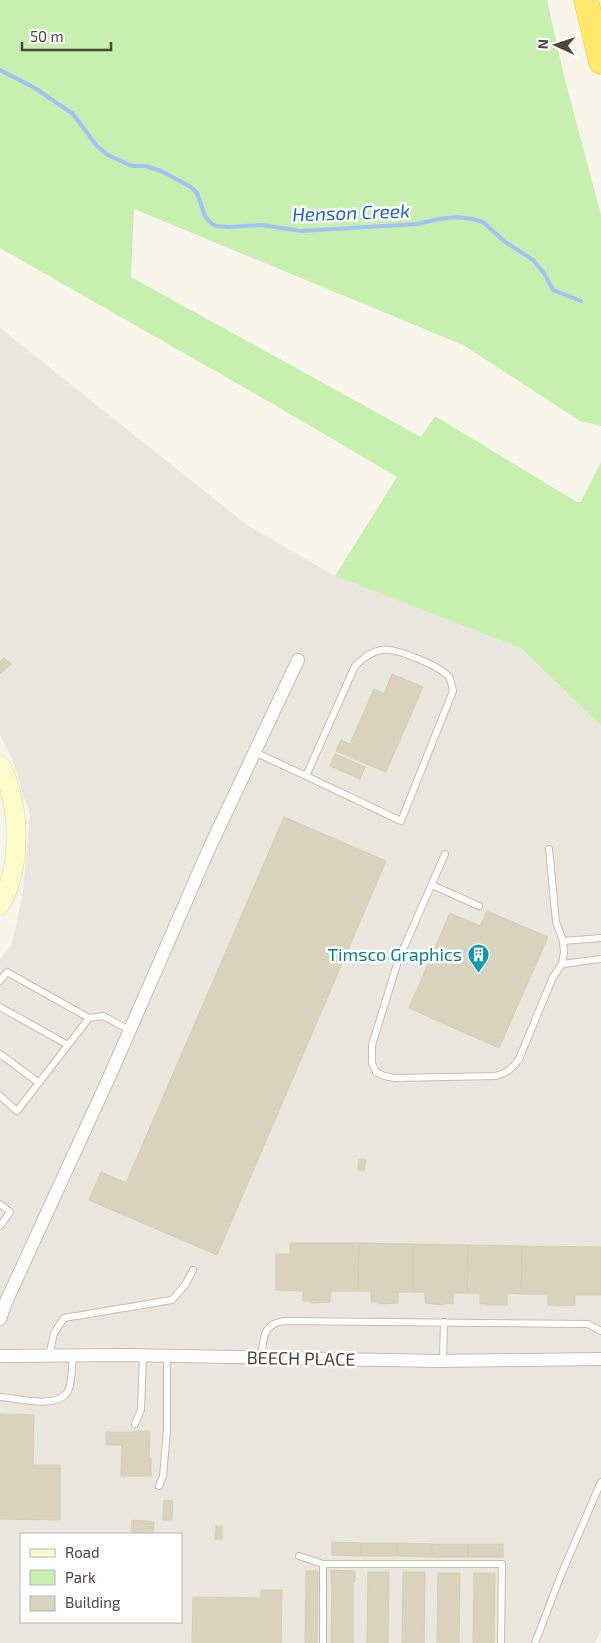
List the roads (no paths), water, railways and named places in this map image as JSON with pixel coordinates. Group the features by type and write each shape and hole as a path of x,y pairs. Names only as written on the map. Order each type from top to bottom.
{"highway":[{"path":"586,0 601,62"}],"street":[{"path":"0,1319 208,851 298,660"},
{"path":"0,765 12,797 16,825 15,852 11,874 5,897 0,905"},
{"name":"BEECH PLACE","path":"0,1356 167,1356 443,1361 601,1358"}],"lane":[{"path":"254,752 401,821 454,691 450,678 440,669 394,650 382,650 368,655 355,666 306,776"},
{"path":"445,854 398,961 372,1045 372,1064 376,1072 384,1076 395,1078 496,1076 506,1073 514,1067 553,977 562,964 564,952 563,941 556,922 549,849"},
{"path":"432,885 479,906"},
{"path":"563,941 601,938"},
{"path":"562,964 601,959"},
{"path":"0,981 7,972 89,1018 103,1016 130,1030"},
{"path":"0,1007 68,1045"},
{"path":"0,1096 17,1110 89,1018"},
{"path":"0,1054 39,1083"},
{"path":"0,1204 10,1212 0,1226"},
{"path":"49,1356 54,1333 64,1318 172,1300 185,1285 193,1270"},
{"path":"261,1358 266,1329 273,1322 284,1321 588,1324 601,1331"},
{"path":"443,1361 444,1322"},
{"path":"0,1397 47,1402 61,1398 68,1391 73,1356"},
{"path":"135,1424 141,1410 143,1356"},
{"path":"159,1486 163,1476 167,1430 167,1356"},
{"path":"535,1643 560,1575 601,1482"},
{"path":"299,1556 323,1564 502,1564 501,1643"},
{"path":"323,1564 323,1643"}],"waterway":[{"name":"Henson Creek","path":"0,70 35,88 73,114 97,146 108,155 132,166 146,166 161,171 191,187 197,193 205,216 216,226 262,225 301,231 417,224 457,217 472,219 483,222 504,241 533,260 544,273 553,290 581,301"}],"place":[{"name":"Timsco Graphics","path":"478,973"}]}
